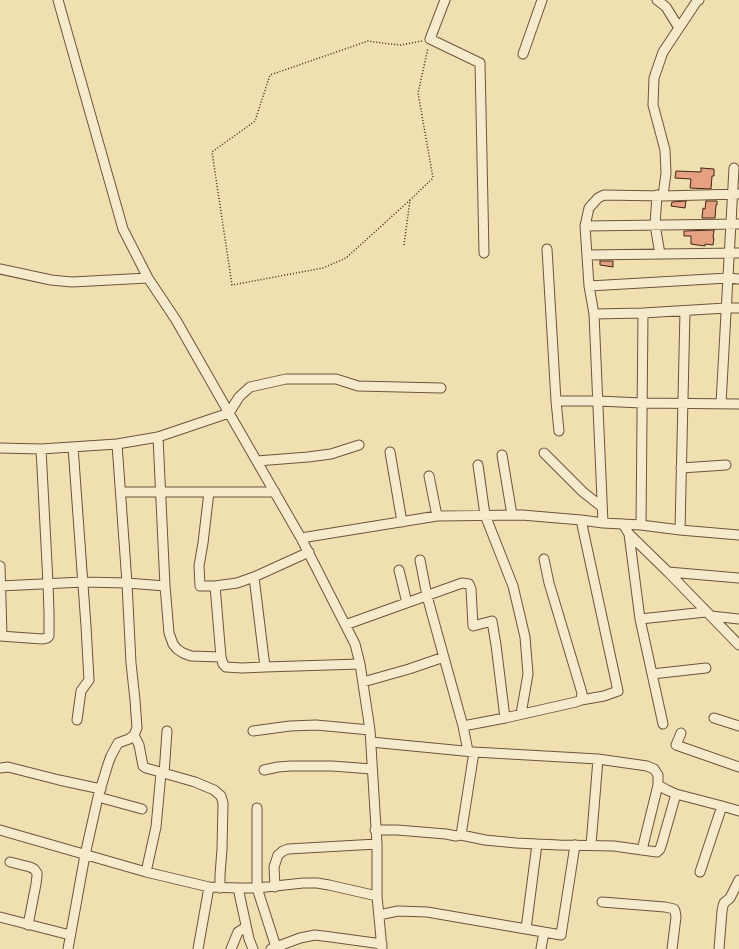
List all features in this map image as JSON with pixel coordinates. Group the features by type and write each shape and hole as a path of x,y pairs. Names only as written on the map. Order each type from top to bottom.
{"street":[{"path":"58,0 123,230 148,278 176,320 302,538 355,644 360,664 370,730 377,844 377,896 382,946 331,936 315,936 300,938 274,948 257,888 257,808"},
{"path":"445,0 430,39 480,63 484,253"},
{"path":"523,54 542,0"},
{"path":"657,0 666,7 679,28"},
{"path":"660,254 655,225 666,173 665,150 653,104 654,78 663,52 699,0"},
{"path":"721,404 729,252 735,224 734,168"},
{"path":"603,524 594,314 589,286 585,226 589,208 598,198 604,195 660,196 735,194"},
{"path":"585,226 735,224"},
{"path":"547,249 559,431"},
{"path":"587,255 739,253"},
{"path":"0,269 51,280 72,282 148,278"},
{"path":"589,286 728,278 739,279"},
{"path":"594,314 739,308"},
{"path":"680,530 684,311"},
{"path":"641,525 643,313"},
{"path":"0,448 41,449 118,444 158,437 229,413 239,397 250,387 286,379 336,380 358,386 441,388"},
{"path":"556,401 598,401 642,404 739,404"},
{"path":"158,437 164,586 169,633 173,644 183,653 191,656 221,657"},
{"path":"68,949 85,855 109,760 118,742 129,739 134,735 137,728 131,663 118,444"},
{"path":"257,461 308,458 331,454 359,445"},
{"path":"73,447 89,680 80,691 77,720"},
{"path":"0,566 1,636 47,638 49,636 48,583 41,449"},
{"path":"390,452 402,522"},
{"path":"544,453 584,492 602,507"},
{"path":"502,455 512,515"},
{"path":"478,465 485,515 513,586 525,637 528,674 521,714"},
{"path":"681,468 726,465"},
{"path":"429,476 437,516"},
{"path":"121,492 275,492"},
{"path":"210,492 199,566 200,586 215,586 237,583 254,577 309,552"},
{"path":"302,538 437,516 485,515 522,515 580,520 603,524 641,525 739,535"},
{"path":"464,726 604,696 618,691 580,520"},
{"path":"624,524 629,534 739,645"},
{"path":"629,534 640,619 663,724"},
{"path":"544,559 549,583 582,693 581,700"},
{"path":"420,560 427,596 471,752 461,835"},
{"path":"399,570 407,603"},
{"path":"668,572 739,578"},
{"path":"254,577 265,667"},
{"path":"1,586 83,582 164,586"},
{"path":"345,626 462,583 469,584 471,589 473,626 492,621 505,718"},
{"path":"215,586 221,657 223,664 226,667 242,668 360,664"},
{"path":"640,619 708,614 739,619"},
{"path":"363,682 444,657"},
{"path":"652,674 706,668"},
{"path":"714,718 739,726"},
{"path":"253,731 290,726 316,725 370,730"},
{"path":"146,872 156,827 167,731"},
{"path":"681,733 676,745 739,767"},
{"path":"134,735 139,744 143,766 148,770 196,782 214,790 221,796 223,803 220,888"},
{"path":"371,742 471,752 598,759 647,766 654,769 658,775 658,785 642,850"},
{"path":"591,845 598,759"},
{"path":"264,770 291,766 332,766 372,769"},
{"path":"0,768 8,767 60,780 142,809"},
{"path":"658,785 676,794 739,811"},
{"path":"376,830 397,830 456,836 461,835 485,840 516,843 614,846 657,852 660,849 676,794"},
{"path":"700,872 722,806"},
{"path":"0,830 146,872 209,887 257,888 317,883 329,884 377,896"},
{"path":"275,887 274,867 278,855 283,851 288,849 377,844"},
{"path":"526,929 537,844"},
{"path":"379,915 398,911 427,912 561,935 575,845"},
{"path":"10,862 30,867 37,873 28,925"},
{"path":"719,949 724,903 730,898 739,880"},
{"path":"198,949 209,887"},
{"path":"238,888 252,949"},
{"path":"602,902 674,909 676,917 672,949"},
{"path":"0,917 70,935"},
{"path":"231,949 238,932 246,927"},
{"path":"541,949 544,932"}],"path":[{"path":"430,39 418,93 433,178 410,200 346,258 323,268 232,285 212,152 255,122 270,75 368,41 401,45 430,39"},
{"path":"404,245 410,200"}],"building":[{"path":"701,168 714,169 711,189 690,188 691,179 675,178 676,171 701,172"},
{"path":"686,201 685,208 671,206 672,202"},
{"path":"706,201 717,201 715,218 702,218 703,208 705,209"},
{"path":"714,230 713,245 705,244 705,246 691,244 691,236 684,236 684,231"},
{"path":"600,261 613,261 613,267 600,265"}]}
